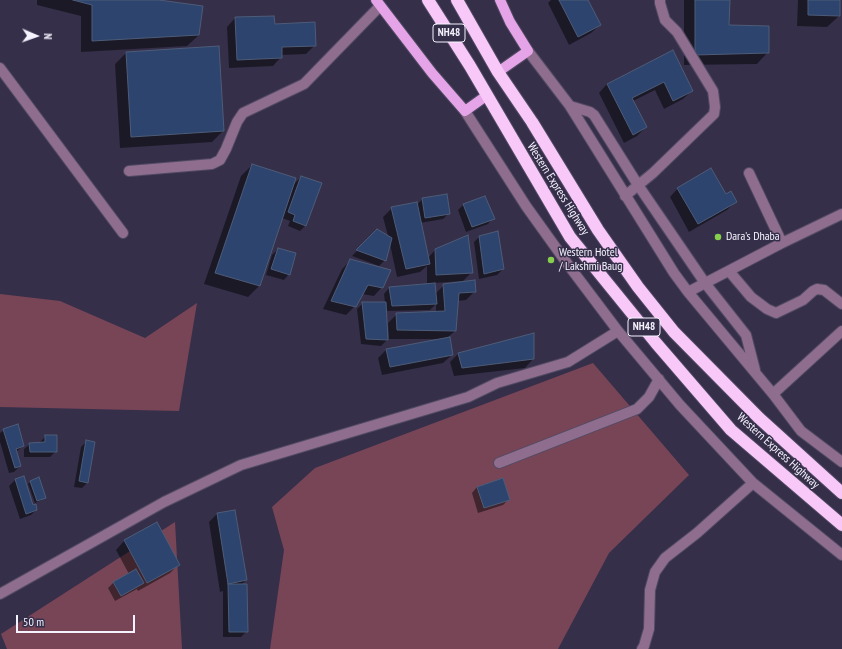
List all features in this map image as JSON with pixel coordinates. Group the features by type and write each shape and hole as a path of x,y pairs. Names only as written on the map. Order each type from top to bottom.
{"highway":[{"name":"Western Express Highway","path":"428,0 470,66 486,96 570,237 656,343 731,430 842,526"},
{"name":"Western Express Highway","path":"457,0 498,72 532,122 598,230 638,287 674,332 759,418 842,493"}],"main road":[{"path":"498,72 528,51 510,22 500,0"},
{"path":"378,3 432,74 465,111 486,96"}],"street":[{"path":"625,196 653,173 714,114 715,107 713,91 677,32 665,20 660,0"},
{"path":"129,171 212,164 220,160 237,122 243,113 304,84 378,3"},
{"path":"528,51 570,106 625,196 674,273 688,292 773,394 801,431 842,462"},
{"path":"0,68 123,233"},
{"path":"570,106 590,112 594,115 638,185 704,284 746,335 756,374"},
{"path":"465,111 526,206 569,266 618,331 680,405 752,483 842,555"},
{"path":"749,173 782,243"},
{"path":"688,292 782,243 842,214"},
{"path":"729,271 751,297 767,309 776,313 802,300 817,289 824,290 842,304"},
{"path":"0,594 164,502 241,465 468,397 497,383 568,362 618,331"},
{"path":"773,394 842,331"},
{"path":"499,462 637,409 649,398 659,379"},
{"path":"642,649 649,629 650,590 655,572 665,558 697,533 752,483"}],"shaded area":[{"path":"0,294 60,301 145,338 197,303 179,411 0,407"},
{"path":"593,363 689,475 609,553 558,649 270,649 284,550 272,507 315,468"},
{"path":"175,522 182,649 7,649 1,634"}],"building":[{"path":"73,0 159,0 203,6 199,35 92,41 92,5"},
{"path":"559,0 588,0 601,25 578,37"},
{"path":"695,0 730,0 729,25 769,26 769,53 695,55"},
{"path":"808,0 840,0 840,16 808,15"},
{"path":"274,16 275,24 315,22 316,46 282,47 282,58 237,60 235,17"},
{"path":"219,46 224,131 131,137 126,52"},
{"path":"673,50 693,91 673,101 664,82 632,98 647,127 633,135 607,84"},
{"path":"252,164 296,178 260,286 215,273"},
{"path":"711,168 726,194 731,191 737,202 698,224 677,188"},
{"path":"301,176 322,183 306,226 293,221 295,215 288,212"},
{"path":"447,194 450,214 425,218 422,198"},
{"path":"485,196 495,219 472,227 463,204"},
{"path":"417,202 430,264 406,269 391,207"},
{"path":"377,229 392,238 386,261 356,250"},
{"path":"498,231 504,269 484,274 479,236"},
{"path":"468,235 473,273 436,275 435,249"},
{"path":"278,248 296,253 290,275 271,269"},
{"path":"350,259 391,270 383,288 368,285 356,307 331,301"},
{"path":"475,280 476,292 459,293 456,331 397,330 396,313 445,311 443,284"},
{"path":"435,283 437,304 392,306 389,287"},
{"path":"362,302 386,302 388,340 366,339"},
{"path":"534,333 534,359 462,368 458,353"},
{"path":"450,337 453,355 390,367 386,349"},
{"path":"18,424 24,446 16,449 21,466 15,468 3,429"},
{"path":"45,435 57,435 57,452 30,452 29,443 45,442"},
{"path":"86,440 95,442 88,483 79,481"},
{"path":"24,476 33,505 36,504 37,510 26,514 15,479"},
{"path":"39,477 46,498 37,501 30,481"},
{"path":"503,478 510,500 484,508 477,487"},
{"path":"235,510 247,580 228,584 217,513"},
{"path":"157,522 180,565 147,583 124,540"},
{"path":"136,569 144,583 121,596 113,582"},
{"path":"228,584 247,584 248,632 229,632"}],"place":[{"name":"Dara's Dhaba","path":"718,237"},
{"name":"Western Hotel / Lakshmi Baug","path":"551,260"}]}
